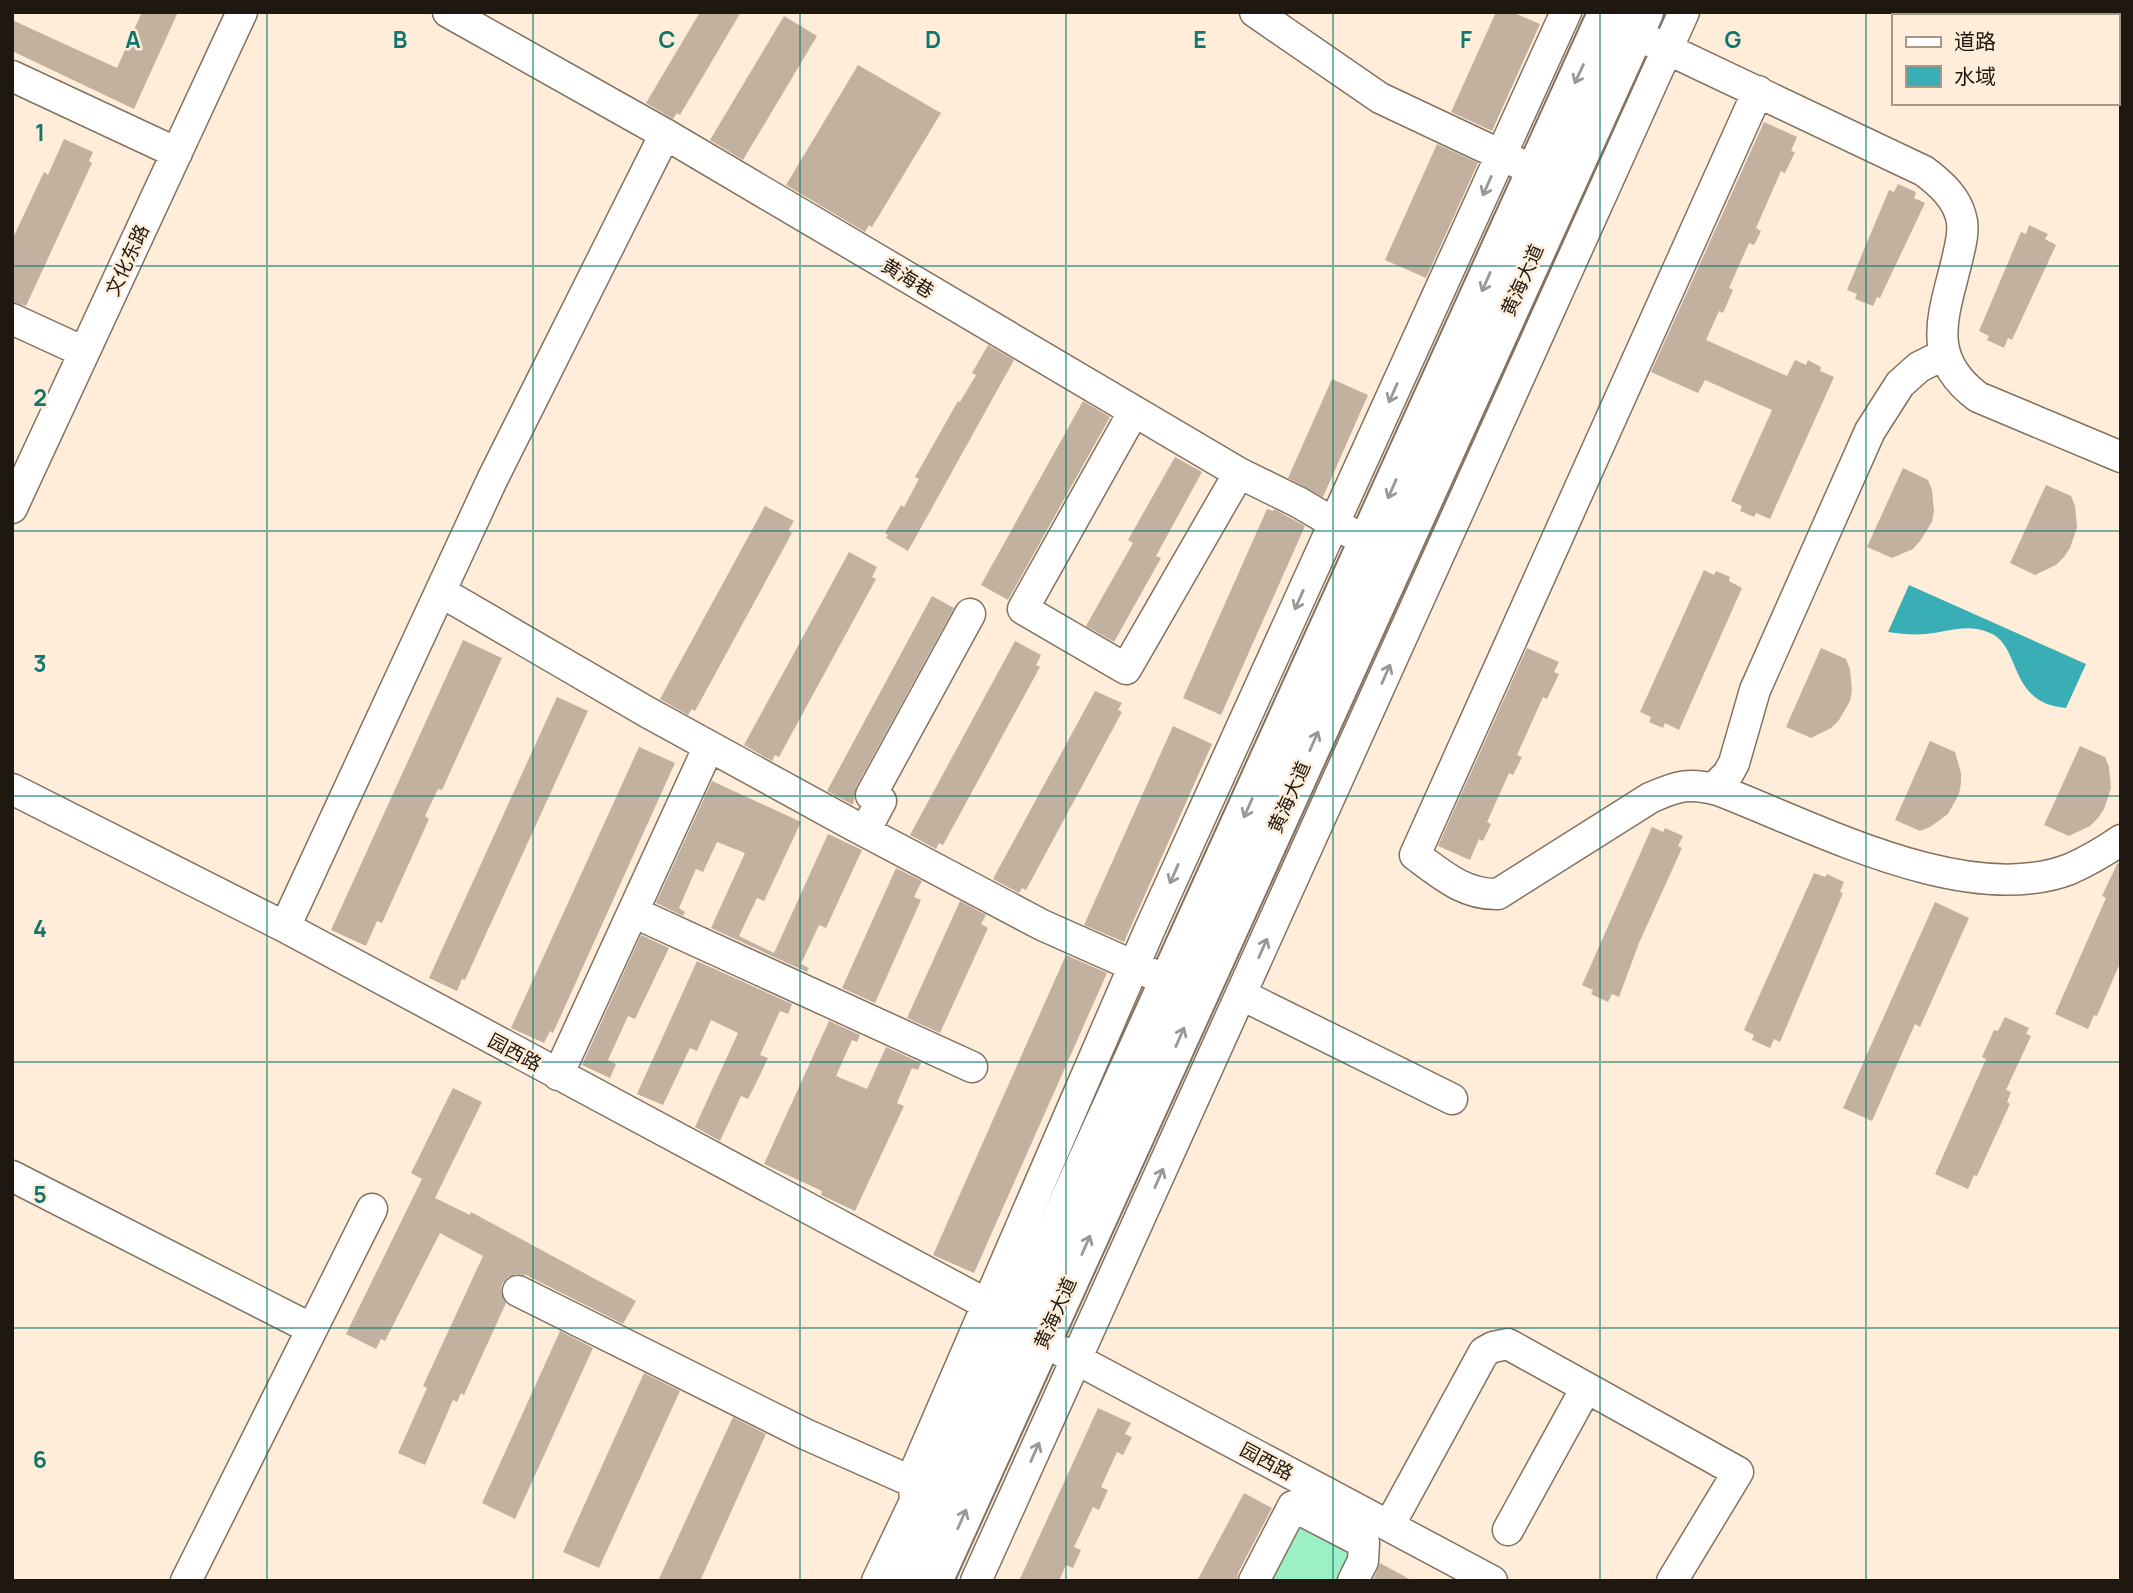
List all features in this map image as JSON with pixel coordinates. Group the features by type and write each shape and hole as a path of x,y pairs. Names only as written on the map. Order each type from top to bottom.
{"main road":[{"name":"黄海大道","path":"897,1581 1535,172 1638,27"},
{"name":"黄海大道","path":"933,1581 1015,1322 1638,27"}],"street":[{"name":"文化东路","path":"12,508 242,12"},
{"name":"黄海巷","path":"448,12 665,134 1239,473 1298,502 1368,542"},
{"path":"1255,12 1380,98 1535,172"},
{"path":"976,1581 1242,995 1638,27 1684,12"},
{"path":"877,1581 915,1501 913,1476 1015,1322 1133,965 1563,13"},
{"path":"1638,27 1758,91 1924,172 1942,185 1961,216 1962,229 1941,329 1945,354 1956,375 1968,390 1978,397 2121,457"},
{"path":"12,75 177,153"},
{"path":"1758,91 1415,855 1451,882 1473,891 1498,894 1650,798 1682,785 1700,785 1713,789 1880,854 1944,874 1968,878 2037,876 2068,869 2103,853 2121,840"},
{"path":"285,927 492,480 665,134"},
{"path":"12,319 85,352"},
{"path":"1713,789 1728,774 1734,763 1755,690 1870,431 1900,384 1919,367 1945,354"},
{"path":"1134,411 1023,609 1126,669 1239,473"},
{"path":"440,592 864,831 1042,925 1168,983"},
{"path":"864,831 881,800 871,795 970,614"},
{"path":"558,1074 709,746"},
{"name":"园西路","path":"12,789 285,927 1015,1322 1076,1359 1492,1581"},
{"path":"633,912 972,1067"},
{"path":"1242,995 1452,1099"},
{"path":"12,1176 312,1329"},
{"path":"186,1581 372,1209"},
{"path":"518,1291 806,1434 913,1482"},
{"path":"1390,1526 1484,1352 1508,1344 1738,1472 1672,1581"},
{"path":"1508,1530 1586,1388"},
{"path":"1254,1581 1293,1506 1364,1543 1363,1561 1353,1581"}],"green space":[{"path":"1295,1520 1353,1549 1342,1581 1263,1581"}],"water":[{"path":"1909,585 2086,664 2066,708 2047,704 2034,696 2024,686 2007,650 2000,640 1990,633 1966,628 1921,634 1888,632"}],"building":[{"path":"142,12 178,12 134,109 12,51 12,20 117,68"},
{"path":"700,12 741,12 680,115 677,113 673,119 646,103"},
{"path":"1496,12 1512,12 1540,24 1492,131 1451,112"},
{"path":"784,16 817,36 743,160 710,140"},
{"path":"858,65 941,113 872,227 869,225 865,232 786,185"},
{"path":"1764,122 1797,137 1791,151 1795,152 1785,173 1781,171 1756,228 1761,231 1754,245 1749,243 1729,288 1733,290 1723,313 1719,311 1706,340 1787,376 1795,360 1806,365 1808,360 1821,367 1820,371 1834,377 1770,519 1756,513 1754,517 1740,511 1742,506 1731,501 1772,410 1705,380 1698,393 1651,372"},
{"path":"64,139 93,152 89,161 92,163 26,306 12,302 12,240 44,172 48,175"},
{"path":"1437,144 1478,163 1426,278 1385,260"},
{"path":"1898,184 1916,192 1914,198 1925,203 1880,298 1877,297 1873,306 1855,299 1857,294 1847,290 1889,190 1894,192"},
{"path":"2029,225 2048,234 2045,239 2056,245 2012,340 2008,338 2004,348 1987,340 1989,336 1979,331 2021,232 2026,234"},
{"path":"988,345 1014,360 908,551 886,538 888,535 885,533 901,505 904,507 919,479 915,477 958,401 960,402 976,375 972,373"},
{"path":"1332,379 1368,395 1323,497 1288,478"},
{"path":"1083,401 1110,417 1008,600 981,585"},
{"path":"1175,457 1202,472 1156,556 1161,558 1114,642 1086,626 1133,543 1128,540"},
{"path":"1903,468 1928,480 1934,511 1932,522 1913,549 1892,558 1867,547"},
{"path":"2046,485 2071,496 2077,527 2064,557 2056,565 2035,575 2010,563"},
{"path":"765,506 794,521 788,531 792,533 695,711 692,709 688,715 660,699"},
{"path":"1267,509 1274,509 1305,526 1221,715 1183,698"},
{"path":"849,552 877,567 872,577 876,579 779,757 775,755 772,761 744,745"},
{"path":"1704,570 1714,575 1716,571 1730,577 1729,581 1742,588 1679,730 1665,723 1663,728 1649,722 1651,717 1640,712"},
{"path":"932,596 954,608 856,787 853,805 827,791"},
{"path":"463,640 502,658 442,790 438,789 425,816 429,819 382,923 377,921 366,946 331,930"},
{"path":"1015,641 1041,655 1036,665 1040,667 943,845 939,843 936,849 910,835"},
{"path":"1527,648 1559,662 1554,672 1559,674 1547,699 1543,697 1517,755 1522,757 1513,775 1509,773 1487,822 1491,824 1483,841 1479,839 1470,860 1438,846"},
{"path":"1821,648 1846,659 1852,691 1850,701 1839,720 1831,728 1811,738 1786,727"},
{"path":"1095,691 1122,703 1118,710 1122,712 1026,890 1022,888 1019,893 993,879"},
{"path":"557,697 588,711 465,980 462,979 457,991 429,978"},
{"path":"1173,726 1212,744 1124,942 1084,925"},
{"path":"1930,741 1955,752 1961,783 1959,794 1948,814 1920,831 1895,820"},
{"path":"2080,746 2105,757 2111,788 2098,818 2090,826 2069,836 2044,825"},
{"path":"639,747 675,763 553,1033 550,1031 544,1043 511,1028"},
{"path":"712,781 801,822 764,901 757,898 739,936 774,953 828,834 862,850 826,928 819,925 801,964 809,968 807,972 711,928 745,853 717,842 703,872 696,869 679,908 685,912 683,916 656,903"},
{"path":"1652,827 1663,832 1665,828 1683,836 1678,846 1682,848 1639,943 1619,997 1612,994 1608,1002 1591,994 1593,990 1582,985"},
{"path":"2121,861 2121,961 2097,1016 2094,1015 2088,1029 2055,1014 2106,898 2102,896"},
{"path":"896,868 922,881 914,897 921,900 875,1003 842,988"},
{"path":"1814,873 1825,877 1827,874 1844,882 1840,892 1843,893 1780,1042 1774,1039 1770,1048 1752,1040 1754,1035 1744,1030"},
{"path":"960,901 986,915 981,924 988,928 940,1033 907,1018"},
{"path":"1935,902 1969,918 1920,1027 1915,1024 1872,1121 1843,1108"},
{"path":"641,935 669,948 635,1019 628,1016 608,1060 616,1064 610,1078 582,1065"},
{"path":"1066,955 1107,973 974,1273 933,1255"},
{"path":"697,961 792,1004 788,1014 780,1011 760,1055 768,1058 748,1099 741,1096 720,1141 695,1127 738,1033 711,1020 697,1051 690,1048 663,1105 637,1094"},
{"path":"2005,1017 2029,1028 2026,1034 2031,1036 2006,1090 2011,1092 2007,1102 2010,1104 1977,1176 1974,1175 1968,1189 1935,1174 1986,1059 1982,1057 1994,1030 1998,1031"},
{"path":"829,1021 860,1035 857,1042 852,1040 836,1076 867,1089 886,1047 921,1063 918,1070 912,1068 897,1103 904,1106 855,1211 821,1195 822,1191 764,1164"},
{"path":"453,1088 482,1102 435,1198 470,1215 471,1212 636,1301 623,1324 526,1275 508,1277 502,1284 501,1291 506,1303 464,1395 461,1393 457,1402 453,1400 425,1465 398,1453 427,1388 423,1386 483,1256 440,1233 385,1341 381,1339 376,1349 346,1334 422,1179 411,1173"},
{"path":"560,1331 593,1348 515,1519 482,1503"},
{"path":"644,1373 680,1391 599,1568 563,1552"},
{"path":"1098,1408 1131,1423 1125,1434 1132,1437 1123,1455 1117,1452 1101,1487 1108,1490 1099,1510 1093,1507 1074,1547 1081,1550 1073,1568 1066,1565 1059,1581 1019,1581"},
{"path":"733,1417 766,1434 700,1581 658,1581"},
{"path":"1244,1493 1272,1508 1238,1573 1237,1581 1197,1581"},
{"path":"1380,1563 1413,1581 1373,1581"}]}
